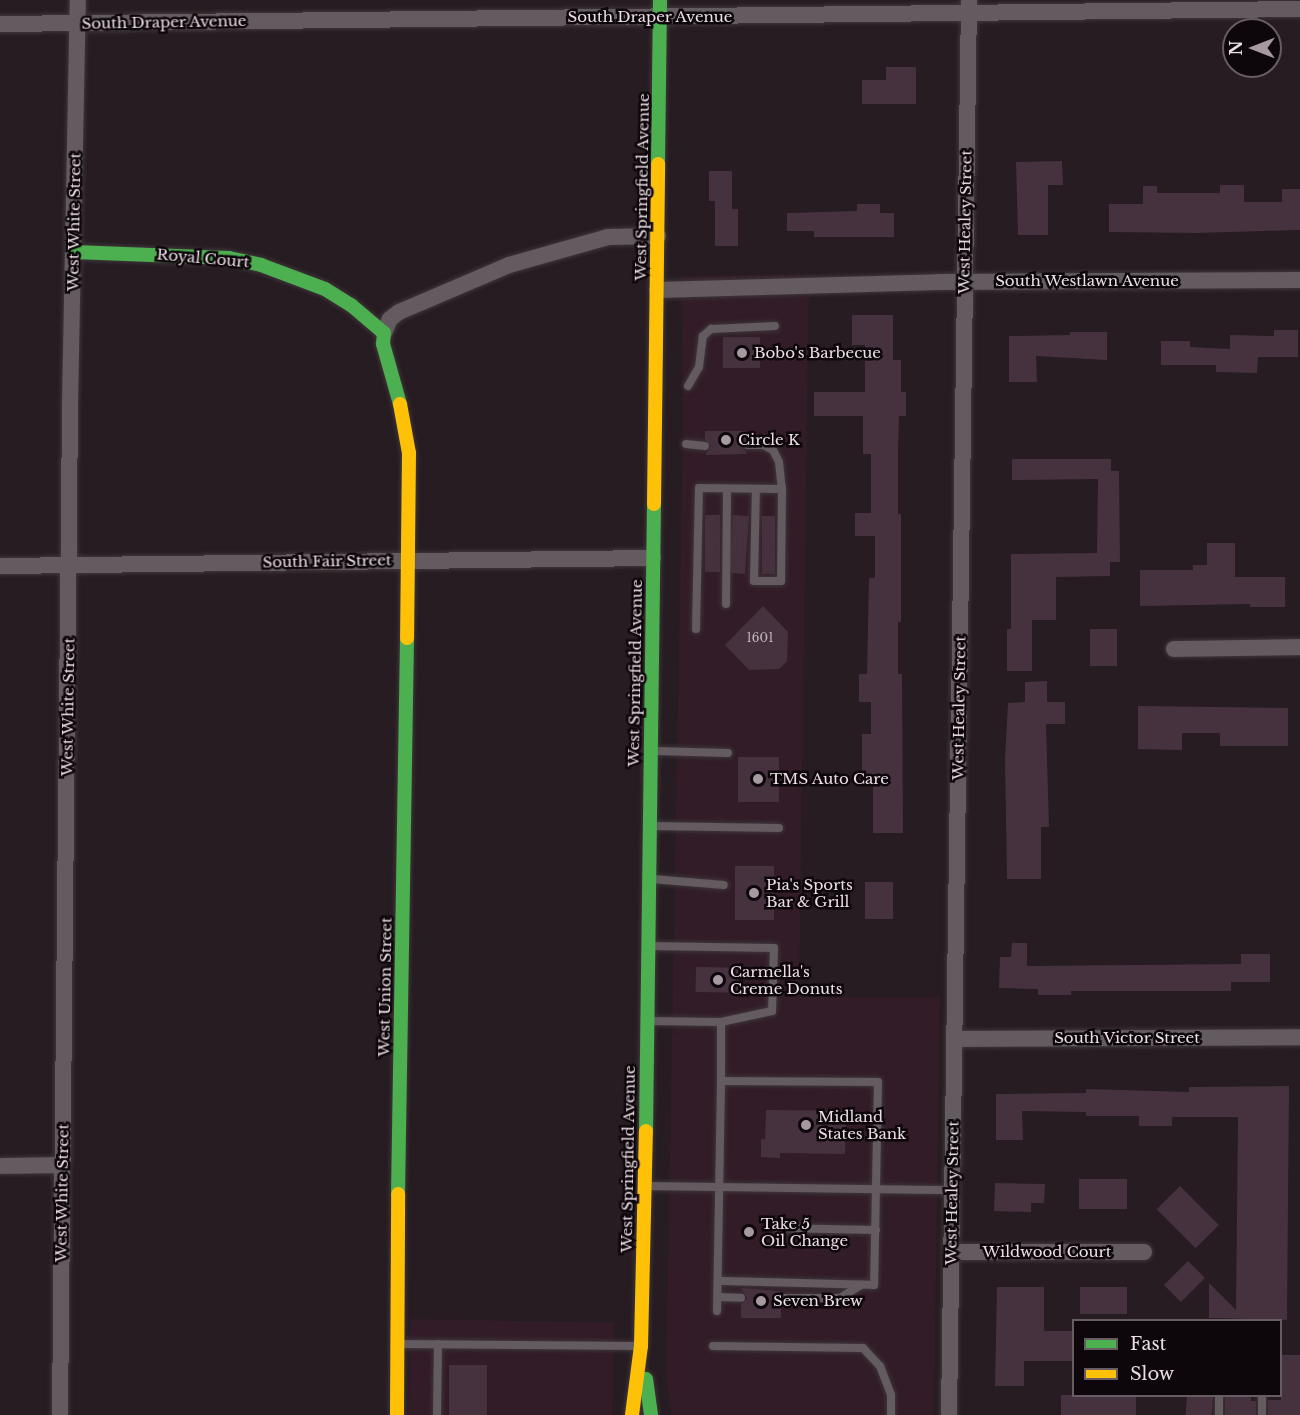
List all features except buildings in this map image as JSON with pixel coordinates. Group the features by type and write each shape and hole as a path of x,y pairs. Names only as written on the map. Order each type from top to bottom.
{"main road":[{"name":"West Springfield Avenue","path":"632,1415 641,1346 645,1186 660,8"},
{"name":"Royal Court","path":"74,252 176,254 229,258 261,265 325,289 351,304 384,333"},
{"path":"384,333 383,344 404,418 409,453 409,560"},
{"name":"West Union Street","path":"397,1415 409,560"},
{"name":"West Springfield Avenue","path":"641,1346 651,1415"}],"street":[{"name":"West White Street","path":"60,1415 61,1165 78,0"},
{"name":"West Healey Street","path":"948,1415 969,7"},
{"name":"South Draper Avenue","path":"0,24 78,24 660,8 1300,9"},
{"path":"384,333 390,320 399,312 509,265 608,237 658,236"},
{"name":"South Westlawn Avenue","path":"657,290 964,282 1300,280"},
{"name":"South Fair Street","path":"0,566 653,558"},
{"path":"1174,649 1300,647"},
{"name":"South Victor Street","path":"954,1039 1300,1037"},
{"path":"0,1166 61,1165"},
{"name":"Wildwood Court","path":"951,1252 1144,1251"}],"lane":[{"path":"688,386 699,367 703,336 711,329 775,326"},
{"path":"686,444 705,446"},
{"path":"747,445 763,445 773,450 779,462 782,489 781,580 754,581 756,489"},
{"path":"696,629 699,488 782,489"},
{"path":"726,604 727,489"},
{"path":"651,751 728,753"},
{"path":"650,826 779,828"},
{"path":"649,878 724,885"},
{"path":"647,1021 721,1022 772,1011 774,948 648,946"},
{"path":"717,1311 721,1022"},
{"path":"718,1281 874,1285 878,1189 878,1082 721,1081"},
{"path":"645,1186 952,1190"},
{"path":"776,1228 876,1230"},
{"path":"781,1298 840,1298 861,1284"},
{"path":"718,1298 741,1298"},
{"path":"397,1344 641,1346"},
{"path":"437,1415 438,1344"},
{"path":"713,1346 863,1348 880,1366 891,1395 891,1415"},
{"path":"1219,1397 1219,1415"},
{"path":"1262,1397 1262,1415"}],"shaded area":[{"path":"809,275 799,997 940,997 934,1415 671,1415 666,1377 683,417 681,276"},
{"path":"410,1319 614,1323 612,1415 408,1415"}],"traffic: fast":[{"path":"658,164 660,0"},
{"path":"74,252 229,258 261,265 325,289 351,305 384,333 383,344 400,404"},
{"path":"646,1131 654,504"},
{"path":"398,1194 407,638"},
{"path":"646,1379 651,1415"}],"traffic: slow":[{"path":"654,504 658,164"},
{"path":"400,404 409,453 407,638"},
{"path":"632,1415 641,1346 646,1131"},
{"path":"397,1415 398,1194"}],"place":[{"name":"Bobo's Barbecue","path":"742,353"},
{"name":"Circle K","path":"726,440"},
{"name":"TMS Auto Care","path":"758,779"},
{"name":"Pia's Sports Bar & Grill","path":"754,893"},
{"name":"Carmella's Creme Donuts","path":"718,980"},
{"name":"Midland States Bank","path":"806,1125"},
{"name":"Take 5 Oil Change","path":"749,1232"},
{"name":"Seven Brew","path":"761,1301"}]}
